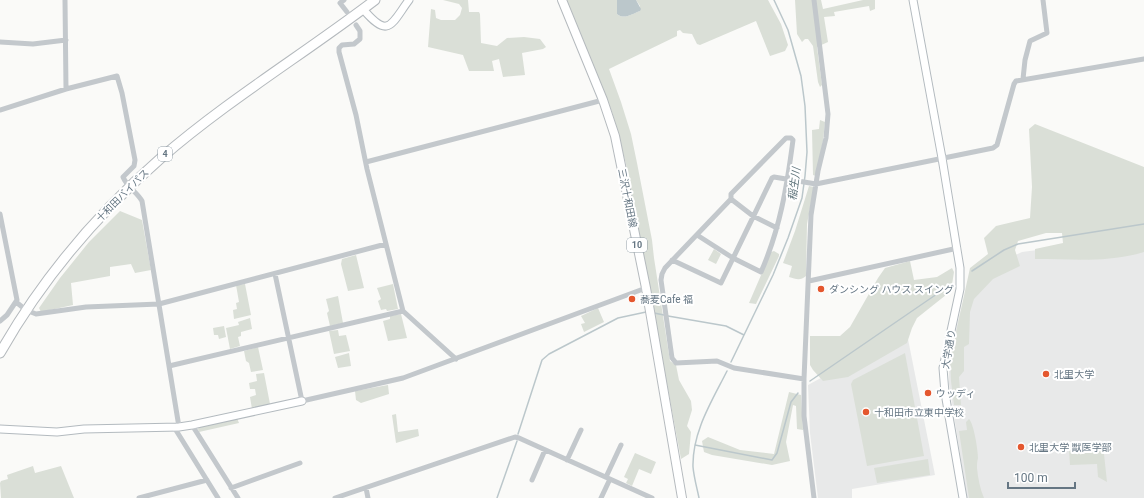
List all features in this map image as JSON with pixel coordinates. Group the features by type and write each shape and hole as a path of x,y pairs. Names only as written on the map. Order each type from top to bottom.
{"highway":[{"name":"十和田バイパス","path":"0,353 26,310 76,243 129,187 162,157 206,122 375,0"}],"main road":[{"name":"三沢十和田線","path":"562,0 603,100 619,154 646,288 682,498"}],"street":[{"path":"65,0 66,89"},
{"path":"344,0 340,3 347,12"},
{"path":"363,9 378,25 388,26 395,21 409,0"},
{"path":"814,0 828,114 826,138 811,215 804,379 804,416 814,498"},
{"name":"大学通り","path":"912,0 942,158 958,248 961,274 960,289 944,360 943,377 963,498"},
{"path":"1023,79 1025,60 1030,41 1047,33 1043,0"},
{"path":"356,25 361,35 360,39 354,44 342,45 339,48 339,52 356,115 367,169 403,311 456,358"},
{"path":"0,42 33,44 66,40"},
{"path":"672,260 721,283 772,178 774,177 816,184 996,147 998,145 1016,81 1144,59"},
{"path":"0,110 66,89 117,76 122,92 135,160 134,166 123,177 129,187 142,201 169,366 176,427 218,498"},
{"path":"366,162 603,100"},
{"path":"697,235 732,258 761,272 784,204 793,140 788,137 786,138 731,194 731,199 672,260 662,274 661,280 673,360 676,362 717,361 734,368 804,379"},
{"path":"731,199 753,216 777,228"},
{"path":"0,214 17,300 7,315 0,321"},
{"path":"16,302 32,314 86,307 159,304 386,244"},
{"path":"809,281 958,248"},
{"path":"275,274 302,401"},
{"path":"0,429 57,432 84,429 176,427 192,425 302,401 403,378 646,288"},
{"path":"169,366 403,311"},
{"path":"192,425 238,498"},
{"path":"568,460 581,430"},
{"path":"335,498 515,437 652,498"},
{"path":"601,498 620,445"},
{"path":"532,480 546,450"},
{"path":"231,488 300,463"},
{"path":"139,498 206,480"},
{"path":"366,488 368,498"}],"shaded area":[{"path":"443,0 468,0 469,12 479,12 481,43 497,46 507,38 524,37 540,39 546,47 543,49 522,53 525,75 503,77 499,59 492,61 494,71 469,71 463,55 428,47 431,9 435,10 436,18 441,20 455,20 460,15 462,8 459,4"},
{"path":"566,0 617,0 617,14 620,16 628,16 640,11 640,6 636,0 768,0 781,24 788,45 785,51 770,56 756,21 700,45 697,44 692,34 683,33 680,30 677,31 677,36 609,69 631,134 652,240 670,361 676,365 679,380 691,401 692,410 687,426 691,432 689,454 681,459 626,164 612,112"},
{"path":"617,0 636,0 641,9 640,11 628,16 620,16 617,14"},
{"path":"795,0 821,0 823,9 863,0 875,0 875,9 870,11 869,6 834,12 835,16 824,17 828,42 817,47 822,85 820,87 813,46 808,39 805,39 802,42 797,34"},
{"path":"820,120 825,122 816,176 813,175 812,130 819,129"},
{"path":"1035,124 1144,167 1144,252 1117,258 1104,259 1035,259 1035,249 1063,243 1062,233 1046,233 1018,241 1015,250 1020,266 993,279 974,299 970,312 969,344 964,347 964,371 959,377 961,405 954,405 950,360 970,268 988,254 984,238 996,226 1030,218 1032,187 1029,129"},
{"path":"809,186 814,187 807,224 806,276 802,279 796,279 789,277 792,266 783,263"},
{"path":"120,211 142,220 151,270 135,273 131,264 110,267 110,276 71,283 73,305 41,312 39,308 60,278 89,242"},
{"name":"北里大学","path":"1144,236 1144,498 967,498 949,384 949,365 965,295 993,265 1022,252"},
{"path":"714,249 721,254 716,264 708,260"},
{"path":"774,251 779,254 779,256 756,304 749,303 771,252"},
{"path":"356,255 364,288 348,291 341,264 342,259"},
{"path":"910,261 914,280 937,277 952,268 954,272 951,291 917,318 907,343 848,377 823,381 810,365 810,336 840,336 850,327 885,268"},
{"path":"245,284 251,315 234,319 233,310 237,309 236,303 239,302 236,285"},
{"path":"393,284 398,309 387,311 386,309 381,310 378,301 381,299 377,288"},
{"path":"338,296 343,323 330,326 327,313 329,311 326,299"},
{"path":"598,308 604,322 584,332 581,324 585,323 581,316"},
{"path":"401,314 407,338 388,341 383,321 390,319 390,316"},
{"path":"250,318 252,329 241,332 241,336 238,337 240,346 230,349 226,328 239,325 238,322"},
{"path":"224,326 226,337 219,339 218,335 214,335 213,328"},
{"path":"338,330 339,336 346,335 350,351 334,354 329,331"},
{"name":"十和田市立東中学校","path":"902,334 908,339 935,475 852,489 852,498 818,498 810,433 808,385"},
{"path":"258,347 263,370 251,372 249,363 246,361 244,351"},
{"path":"349,353 351,366 338,368 335,357"},
{"path":"905,353 924,456 867,466 851,384 853,380"},
{"path":"264,373 270,404 252,409 250,397 256,395 255,389 250,389 249,383 257,381 256,374"},
{"path":"388,385 389,394 361,403 356,400 355,391"},
{"path":"789,392 801,395 803,430 797,429 796,406 793,405 786,442 790,461 772,465 712,455 704,452 702,441 708,437 740,450 774,454"},
{"path":"396,414 398,432 418,429 419,436 396,443 392,415"},
{"path":"237,418 239,423 199,432 198,429 200,426"},
{"path":"969,419 973,426 978,455 978,476 984,498 969,498 959,431 967,430 966,422"},
{"path":"1069,450 1102,450 1104,454 1107,482 1098,477 1097,464 1070,465"},
{"path":"635,453 656,462 651,474 639,469 632,486 626,483 628,479 624,477"},
{"path":"928,459 930,475 877,483 874,468"},
{"path":"33,466 35,473 61,466 74,498 1,498 0,483 1,481 8,479 7,475"}],"waterway":[{"name":"稲生川","path":"731,362 773,275 788,238 802,198 805,176 807,152 805,106 801,76 788,30 774,0"},
{"path":"972,271 1004,250 1018,244 1144,224"},
{"path":"810,381 950,285"},
{"path":"518,434 542,360 549,354 618,318 646,312"},
{"path":"654,313 664,315"},
{"path":"668,316 726,326 744,335"},
{"name":"稲生川","path":"699,498 693,467 696,441 699,429 709,405 727,371"},
{"path":"695,445 772,460 777,453 791,402 798,393"},
{"path":"497,498 517,441"}],"place":[{"name":"ダンシング ハウス スイング","path":"821,289"},
{"name":"蕎麦Cafe 福","path":"632,299"},
{"name":"北里大学","path":"1046,374"},
{"name":"ウッディ","path":"928,393"},
{"name":"十和田市立東中学校","path":"866,412"},
{"name":"北里大学 獣医学部","path":"1021,447"}]}
